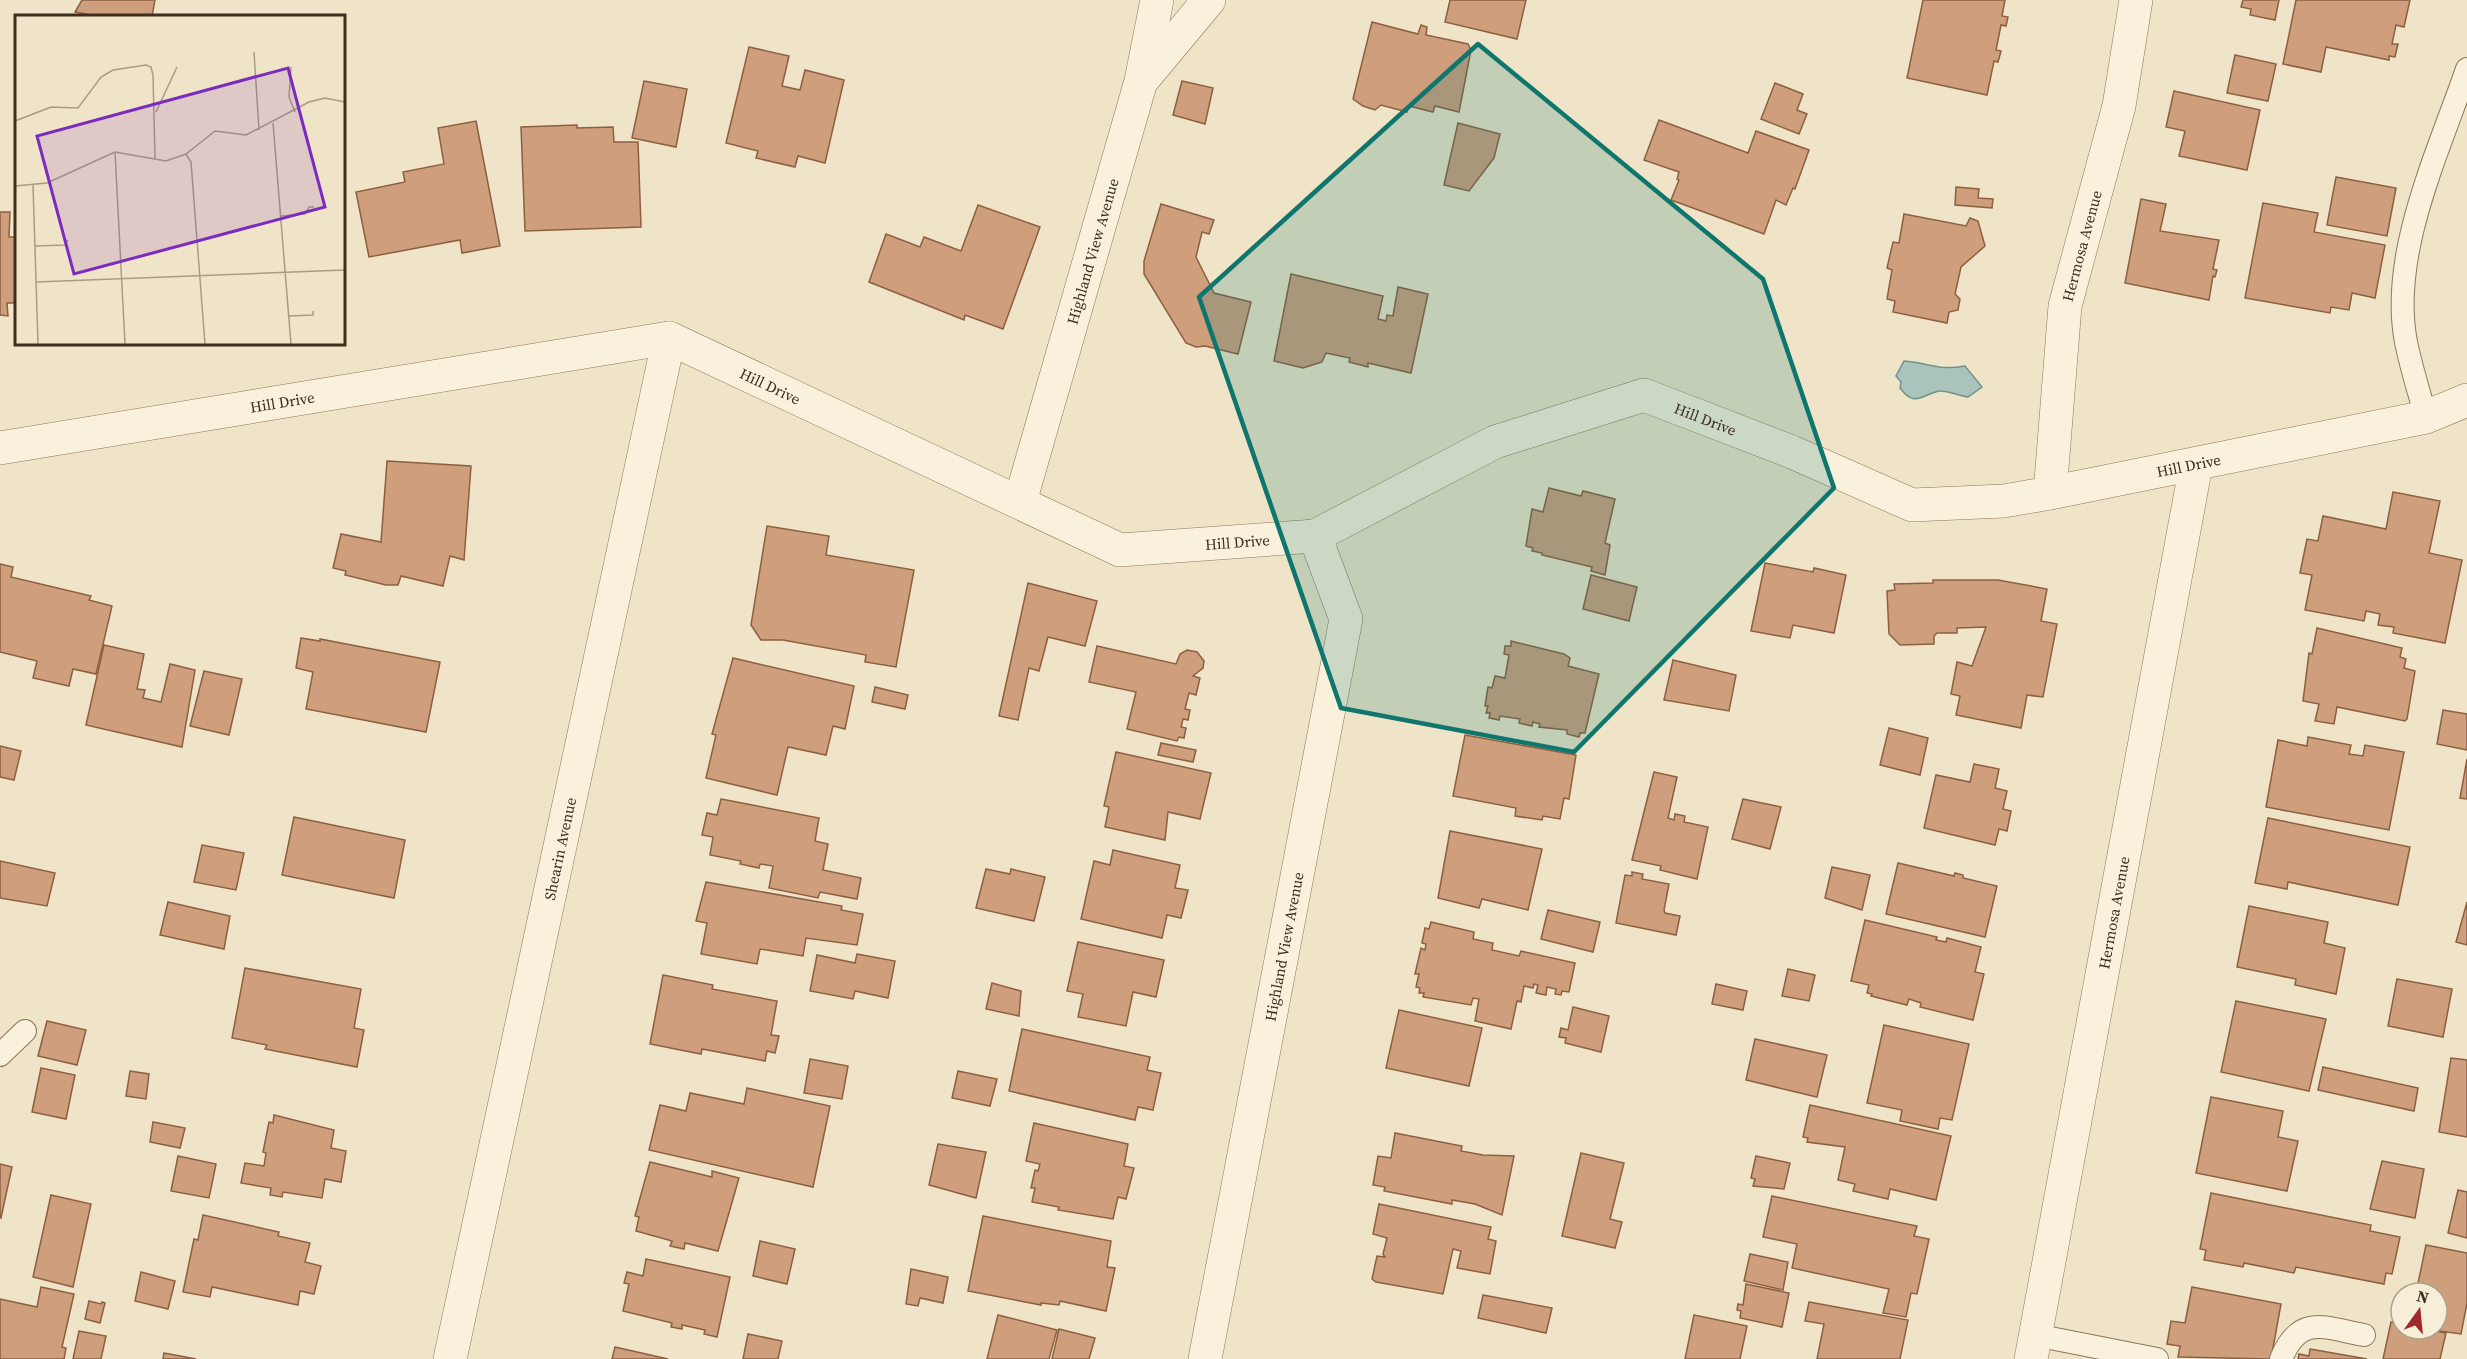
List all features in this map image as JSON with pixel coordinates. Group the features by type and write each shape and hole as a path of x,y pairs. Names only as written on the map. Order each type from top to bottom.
{"street":[{"name":"Highland View Avenue","path":"1020,502 1141,81 1157,0"},
{"path":"1141,81 1209,0"},
{"name":"Hermosa Avenue","path":"2050,493 2065,306 2120,106 2136,0"},
{"name":"Hill Drive","path":"0,448 669,338 1120,550 1316,536 1494,442 1644,395 1792,452 1912,506 2004,501 2050,493 2426,417 2467,400"},
{"name":"Shearin Avenue","path":"450,1359 669,338"},
{"name":"Hermosa Avenue","path":"2033,1347 2196,465"},
{"name":"Highland View Avenue","path":"1205,1359 1346,620 1316,536"}],"lane":[{"path":"2426,417 2406,341 2403,301 2406,265 2432,168 2467,69"},
{"path":"0,1055 25,1031"},
{"path":"2282,1359 2294,1334 2312,1326 2364,1335"},
{"path":"2033,1347 2157,1359"}],"highlighted area":[{"path":"1478,44 1763,279 1834,488 1574,752 1341,708 1199,297"}],"water":[{"path":"1904,361 1941,367 1965,366 1982,387 1968,397 1939,391 1914,399 1900,388 1901,382 1896,376"}],"building":[{"path":"82,0 155,0 152,15 91,15 75,12"},
{"path":"1450,0 1526,0 1517,39 1445,22"},
{"path":"1923,0 2005,0 2002,16 2008,17 2006,26 2001,25 1996,50 2001,51 1998,62 1994,61 1987,95 1907,78"},
{"path":"2243,0 2279,0 2275,20 2250,15 2251,9 2241,7"},
{"path":"2296,0 2410,0 2404,27 2396,25 2392,44 2398,44 2395,57 2389,56 2389,60 2326,47 2321,72 2283,64"},
{"path":"1372,22 1418,34 1421,25 1427,27 1426,35 1468,44 1471,50 1459,112 1435,106 1433,112 1409,106 1407,112 1381,105 1375,110 1353,99"},
{"path":"749,47 789,56 782,86 800,90 805,70 844,80 825,163 798,156 795,167 756,158 758,151 726,143"},
{"path":"2235,55 2276,64 2268,101 2227,93"},
{"path":"644,81 687,89 676,147 632,138"},
{"path":"1182,81 1213,88 1205,124 1173,115"},
{"path":"1775,83 1803,94 1797,110 1807,114 1799,134 1761,119"},
{"path":"2174,91 2260,110 2247,170 2179,156 2185,131 2166,127"},
{"path":"1659,120 1748,153 1756,131 1809,150 1795,189 1793,188 1786,205 1776,200 1764,234 1671,200 1679,180 1677,179 1679,172 1644,160"},
{"path":"476,121 500,246 462,253 460,240 369,257 356,192 405,182 403,172 444,164 438,128"},
{"path":"1458,123 1500,134 1494,158 1469,191 1444,185"},
{"path":"577,125 577,128 613,127 614,142 638,142 641,227 525,231 521,127"},
{"path":"2336,177 2396,188 2387,236 2327,225"},
{"path":"1956,187 1979,189 1978,198 1993,199 1992,208 1955,205"},
{"path":"2141,199 2166,204 2160,231 2219,240 2213,269 2217,270 2215,277 2213,276 2209,300 2125,283"},
{"path":"2263,203 2318,213 2314,232 2385,245 2375,298 2352,293 2349,310 2331,307 2330,313 2245,298"},
{"path":"1161,204 1214,220 1209,234 1202,232 1196,257 1214,293 1251,302 1238,354 1205,346 1196,347 1186,343 1144,274 1144,261"},
{"path":"978,205 1040,227 1003,329 965,315 964,320 869,282 886,234 920,247 924,237 961,251"},
{"path":"0,212 10,212 9,237 15,237 15,303 7,303 8,316 0,315"},
{"path":"1904,214 1966,226 1970,218 1978,221 1985,246 1961,267 1955,294 1960,299 1958,310 1949,312 1947,323 1893,312 1895,301 1887,299 1892,270 1887,268 1893,242 1899,243"},
{"path":"1291,274 1383,296 1378,319 1386,321 1387,315 1393,316 1398,287 1428,294 1411,373 1368,363 1368,367 1349,362 1350,358 1326,353 1322,362 1303,368 1274,361"},
{"path":"387,461 471,466 464,560 450,556 443,586 401,576 398,585 386,585 345,575 346,571 333,568 341,534 381,542"},
{"path":"1549,488 1581,496 1583,491 1615,499 1605,543 1610,545 1605,575 1591,571 1592,567 1542,555 1526,546 1532,509 1543,512"},
{"path":"2393,492 2440,501 2429,553 2462,560 2445,643 2393,633 2394,627 2378,625 2380,614 2366,611 2364,621 2305,610 2312,575 2300,573 2307,539 2318,541 2323,516 2386,529"},
{"path":"767,526 829,536 826,555 914,570 896,667 865,662 866,655 783,640 761,640 751,625"},
{"path":"1765,563 1813,572 1814,568 1846,575 1834,633 1793,625 1790,638 1751,631"},
{"path":"0,564 13,567 11,577 91,596 89,600 112,606 96,674 73,669 69,686 33,678 37,661 0,652"},
{"path":"1591,575 1637,587 1629,621 1583,609"},
{"path":"1933,580 1998,580 2047,589 2041,621 2057,624 2043,697 2027,695 2021,728 1956,715 1960,696 1951,694 1957,662 1972,666 1986,627 1957,628 1957,633 1937,633 1934,636 1934,644 1900,645 1889,634 1887,591 1895,590 1894,584 1933,583"},
{"path":"1028,583 1097,601 1085,646 1048,637 1039,671 1029,668 1018,720 999,716"},
{"path":"2317,628 2402,648 2400,657 2406,659 2404,668 2415,671 2405,721 2337,707 2334,724 2315,721 2319,704 2303,701 2309,653 2312,654"},
{"path":"301,638 320,641 320,639 440,662 426,732 306,709 313,672 296,668"},
{"path":"1511,641 1564,654 1570,658 1568,666 1599,674 1585,733 1580,733 1579,737 1567,734 1567,730 1539,727 1540,724 1533,722 1532,726 1519,723 1520,719 1500,716 1499,720 1489,718 1490,713 1486,713 1488,706 1485,706 1488,687 1492,688 1495,676 1505,678 1509,655 1504,654 1505,646 1511,646"},
{"path":"104,645 144,654 137,689 145,690 143,698 161,702 170,664 195,670 182,747 86,725"},
{"path":"1097,646 1176,664 1180,654 1187,650 1197,652 1204,661 1203,668 1193,676 1200,678 1196,695 1189,693 1185,709 1190,710 1188,720 1183,719 1181,727 1186,728 1184,738 1179,737 1177,741 1127,729 1136,692 1089,682"},
{"path":"733,658 854,686 845,729 833,726 826,755 788,747 777,795 706,778 716,735 712,734"},
{"path":"1673,660 1736,675 1729,711 1664,700"},
{"path":"204,671 242,679 229,735 190,726"},
{"path":"875,687 908,695 905,709 872,702"},
{"path":"2443,710 2467,714 2467,750 2437,744"},
{"path":"1889,728 1928,738 1920,775 1880,765"},
{"path":"1465,735 1576,755 1569,799 1564,798 1560,819 1543,816 1542,820 1515,816 1516,808 1453,796"},
{"path":"2308,737 2351,745 2349,754 2363,756 2365,745 2404,752 2389,830 2266,807 2278,740 2307,746"},
{"path":"1161,743 1196,750 1193,762 1158,755"},
{"path":"0,746 21,751 14,780 0,777"},
{"path":"1116,752 1211,773 1200,819 1168,812 1165,840 1105,827 1109,807 1104,806"},
{"path":"2467,759 2467,799 2460,798"},
{"path":"1974,764 1999,769 1995,788 2007,791 2003,809 2011,811 2007,831 1999,829 1995,845 1924,828 1936,775 1970,782"},
{"path":"1654,772 1677,777 1668,818 1674,820 1675,814 1685,816 1684,822 1708,827 1697,879 1660,870 1661,866 1632,860"},
{"path":"721,799 819,818 815,841 828,844 823,870 861,878 857,899 820,892 818,898 769,888 773,866 760,864 759,868 740,864 741,861 710,855 713,837 702,835 707,813 717,815"},
{"path":"1743,799 1781,807 1770,849 1732,839"},
{"path":"294,817 405,840 394,898 282,875"},
{"path":"2268,818 2410,847 2398,905 2288,882 2287,889 2255,883"},
{"path":"1450,831 1542,849 1528,910 1482,899 1479,908 1438,898"},
{"path":"202,845 244,853 236,890 194,882"},
{"path":"1113,850 1180,865 1175,888 1188,890 1181,918 1167,915 1162,938 1081,919 1094,861 1110,865"},
{"path":"0,861 55,873 47,906 0,898"},
{"path":"1898,863 1954,876 1955,873 1963,875 1963,878 1997,886 1985,937 1886,914"},
{"path":"1832,867 1870,875 1862,910 1825,898"},
{"path":"986,869 1010,874 1011,869 1045,877 1034,921 976,908"},
{"path":"1632,872 1643,874 1642,879 1669,884 1664,910 1665,913 1680,916 1676,935 1616,923 1625,875 1632,876"},
{"path":"706,882 842,906 841,910 863,914 857,945 806,938 803,956 760,949 757,964 701,954 707,923 696,921"},
{"path":"168,902 230,916 224,949 160,935"},
{"path":"2467,902 2467,945 2456,942"},
{"path":"2249,906 2328,922 2324,943 2345,948 2336,994 2295,985 2296,979 2237,967"},
{"path":"1548,910 1600,922 1593,952 1541,939"},
{"path":"1865,920 1937,937 1936,940 1946,942 1947,938 1981,947 1975,972 1984,974 1973,1020 1920,1007 1921,1003 1909,999 1907,1005 1871,996 1872,994 1867,993 1869,985 1851,981"},
{"path":"1431,922 1474,932 1473,939 1493,943 1492,950 1519,956 1521,951 1575,963 1569,992 1562,991 1561,995 1555,994 1556,989 1547,987 1546,995 1536,993 1538,985 1534,984 1533,988 1524,986 1521,1002 1517,1001 1511,1029 1475,1021 1479,999 1473,998 1471,1005 1423,997 1424,993 1419,993 1420,988 1416,987 1419,974 1415,974 1421,948 1425,950 1426,944 1422,943 1425,928 1429,929"},
{"path":"1078,942 1164,960 1156,997 1133,992 1126,1026 1078,1017 1083,994 1067,991"},
{"path":"857,954 895,961 888,998 855,991 853,999 810,991 817,955 855,963"},
{"path":"245,968 361,989 354,1028 364,1030 357,1067 265,1049 267,1045 232,1038"},
{"path":"1788,969 1815,975 1809,1001 1782,996"},
{"path":"663,975 713,985 712,989 777,1001 771,1035 779,1036 775,1053 767,1051 765,1061 702,1049 701,1054 650,1044"},
{"path":"2397,979 2452,989 2443,1037 2388,1026"},
{"path":"992,983 1021,991 1019,1016 986,1009"},
{"path":"1716,984 1747,991 1743,1010 1712,1004"},
{"path":"2236,1001 2326,1019 2309,1091 2221,1072"},
{"path":"1573,1007 1609,1016 1601,1052 1565,1043 1566,1038 1559,1037 1561,1028 1568,1030"},
{"path":"1399,1010 1482,1028 1469,1086 1386,1068"},
{"path":"47,1021 86,1030 77,1065 38,1056"},
{"path":"1884,1025 1969,1044 1952,1120 1940,1118 1938,1129 1900,1121 1902,1110 1867,1103"},
{"path":"1022,1029 1150,1057 1147,1070 1161,1073 1153,1110 1138,1107 1135,1120 1009,1091"},
{"path":"1755,1039 1827,1055 1817,1097 1746,1080"},
{"path":"2451,1058 2467,1060 2467,1137 2439,1132"},
{"path":"810,1059 848,1066 842,1099 804,1093"},
{"path":"2323,1067 2418,1088 2414,1111 2318,1090"},
{"path":"41,1068 75,1075 66,1119 32,1112"},
{"path":"130,1071 149,1074 146,1099 126,1096"},
{"path":"958,1071 997,1079 990,1106 952,1098"},
{"path":"747,1088 830,1106 813,1187 649,1150 660,1105 686,1111 690,1093 744,1104"},
{"path":"2211,1097 2283,1111 2278,1137 2298,1141 2287,1191 2196,1173"},
{"path":"1810,1105 1951,1136 1936,1200 1890,1189 1888,1199 1853,1191 1855,1184 1838,1180 1845,1147 1807,1142 1808,1138 1803,1137"},
{"path":"274,1115 334,1130 331,1148 346,1151 341,1182 325,1179 322,1198 283,1192 282,1197 270,1195 271,1188 241,1183 245,1163 264,1166 266,1153 263,1152 269,1122 273,1123"},
{"path":"153,1122 185,1128 180,1148 150,1142"},
{"path":"1034,1123 1128,1144 1124,1166 1134,1168 1126,1199 1118,1197 1113,1219 1058,1210 1059,1207 1032,1202 1035,1188 1031,1188 1035,1170 1038,1171 1040,1164 1026,1161"},
{"path":"1395,1133 1462,1146 1461,1151 1483,1155 1514,1156 1502,1215 1475,1204 1452,1200 1452,1204 1384,1191 1385,1187 1373,1185 1378,1156 1391,1158"},
{"path":"938,1144 986,1152 976,1198 929,1185"},
{"path":"1581,1153 1624,1163 1610,1219 1622,1222 1615,1248 1562,1236"},
{"path":"178,1156 216,1164 209,1198 171,1191"},
{"path":"1756,1156 1790,1163 1784,1189 1753,1186 1755,1179 1751,1178"},
{"path":"2382,1161 2424,1169 2415,1218 2370,1209"},
{"path":"650,1162 712,1177 712,1171 739,1178 718,1251 685,1243 684,1249 670,1246 672,1241 636,1231 639,1217 635,1216"},
{"path":"0,1164 12,1167 1,1218 0,1217"},
{"path":"2458,1190 2467,1192 2467,1238 2448,1233"},
{"path":"2211,1193 2371,1225 2370,1231 2400,1237 2392,1274 2386,1273 2384,1284 2296,1267 2294,1273 2244,1263 2243,1267 2204,1260 2206,1250 2200,1249"},
{"path":"51,1195 91,1204 73,1287 33,1277"},
{"path":"1772,1196 1917,1226 1914,1236 1929,1239 1917,1294 1911,1293 1906,1317 1883,1313 1889,1289 1792,1268 1797,1244 1763,1237"},
{"path":"1379,1204 1491,1227 1488,1239 1496,1241 1490,1274 1457,1268 1461,1251 1453,1249 1443,1294 1376,1282 1372,1279 1377,1256 1385,1257 1383,1254 1387,1238 1373,1234"},
{"path":"203,1215 279,1232 278,1236 310,1243 305,1262 321,1266 314,1294 300,1291 298,1305 212,1287 210,1297 183,1292 194,1239 198,1240"},
{"path":"983,1216 1111,1241 1107,1267 1115,1268 1106,1311 1060,1301 1059,1305 1041,1303 1041,1305 968,1291"},
{"path":"760,1241 795,1249 787,1284 753,1276"},
{"path":"2426,1245 2467,1253 2467,1303 2461,1334 2449,1332 2449,1281 2418,1281"},
{"path":"1750,1254 1788,1262 1783,1290 1744,1281"},
{"path":"646,1259 730,1277 717,1337 704,1334 705,1330 682,1325 682,1329 671,1327 672,1323 623,1311 629,1284 624,1283 627,1272 643,1276"},
{"path":"911,1269 948,1277 943,1303 920,1298 918,1306 906,1304"},
{"path":"141,1272 175,1281 168,1309 135,1301"},
{"path":"1746,1284 1789,1293 1782,1327 1740,1318 1741,1311 1737,1310 1738,1304 1743,1305"},
{"path":"41,1287 74,1294 62,1347 66,1348 64,1359 0,1359 0,1299 37,1307"},
{"path":"2192,1287 2281,1304 2271,1359 2178,1357 2180,1346 2167,1344 2171,1321 2185,1323"},
{"path":"1483,1295 1552,1308 1546,1333 1478,1318"},
{"path":"89,1301 105,1303 100,1323 85,1319"},
{"path":"1809,1302 1908,1320 1900,1359 1817,1359 1824,1324 1805,1321"},
{"path":"998,1315 1057,1330 1049,1359 987,1359"},
{"path":"1694,1315 1747,1326 1740,1359 1685,1359"},
{"path":"1059,1329 1095,1338 1089,1359 1052,1359"},
{"path":"79,1331 106,1336 101,1359 73,1359"},
{"path":"2389,1331 2389,1341 2444,1341 2440,1359 2383,1359"},
{"path":"748,1334 782,1341 778,1359 743,1359"},
{"path":"615,1347 668,1359 612,1359"},
{"path":"2310,1349 2367,1359 2298,1359 2299,1354 2309,1356"},
{"path":"164,1353 196,1359 163,1359"}]}
